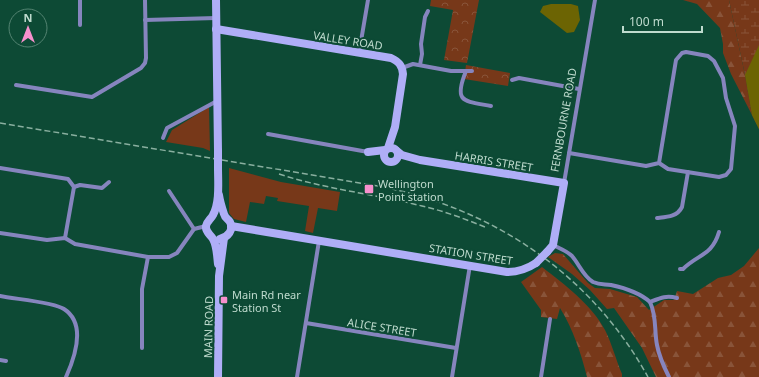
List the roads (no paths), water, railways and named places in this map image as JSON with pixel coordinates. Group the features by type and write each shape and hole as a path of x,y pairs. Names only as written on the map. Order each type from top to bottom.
{"street":[{"path":"80,0 80,25"},
{"path":"16,86 92,97 141,68 145,63 145,0"},
{"path":"213,217 218,193 216,0"},
{"path":"358,53 368,0"},
{"name":"FERNBOURNE ROAD","path":"553,245 595,0"},
{"path":"420,65 422,54 421,44 425,17 428,11"},
{"path":"145,20 216,18"},
{"name":"VALLEY ROAD","path":"216,29 391,58 398,62 402,68"},
{"path":"686,52 708,56 712,58 723,78 726,98 735,126 731,169 729,173 721,177 668,169 659,162 676,60 682,53 686,52"},
{"path":"384,158 383,154 387,149 395,127 403,74 402,68 413,64 451,70 472,71"},
{"path":"466,71 460,86 460,93 463,99 491,106"},
{"path":"512,80 519,78 579,89"},
{"path":"163,138 167,128 217,100"},
{"path":"268,134 368,152 384,158 388,162 394,161 398,157 395,127"},
{"path":"368,152 392,148 397,151"},
{"name":"HARRIS STREET","path":"397,151 402,155 420,160 564,183"},
{"path":"569,153 646,166 659,162"},
{"name":"HARRIS STREET","path":"394,161 420,160"},
{"path":"0,168 68,179 74,187 65,238"},
{"path":"657,218 670,217 680,211 688,172"},
{"path":"74,187 80,185 102,188 109,182"},
{"path":"169,191 194,229"},
{"path":"218,193 225,217"},
{"path":"0,233 47,240 65,238 75,244 148,256 169,257 177,253 194,229 206,226 213,217 221,215 230,222 231,226"},
{"name":"MAIN ROAD","path":"206,226 208,233 213,238 219,276"},
{"name":"STATION STREET","path":"231,226 507,272 516,272 528,268 536,263 553,245"},
{"name":"MAIN ROAD","path":"218,377 219,276 224,238 230,233 231,226"},
{"path":"680,269 704,255 716,241 719,232"},
{"path":"213,238 220,240 224,238"},
{"path":"297,377 319,241"},
{"path":"553,245 571,255 585,275 591,280 600,285 612,286 642,295 650,302 655,315 657,346 669,377"},
{"path":"142,348 142,289 148,256"},
{"path":"452,377 470,265"},
{"path":"0,296 54,305 63,308 71,315 76,327 77,345 74,358 66,377"},
{"path":"650,302 661,297 670,296 677,298"},
{"path":"541,377 550,319"},
{"name":"ALICE STREET","path":"306,323 456,348"},
{"path":"0,360 6,361"}],"railway":[{"path":"0,123 378,186 420,196 461,211 499,229 535,251 568,277 598,307 625,340 648,377"},
{"path":"279,174 314,184 430,208 454,215 485,227"}],"place":[{"name":"Wellington Point station","path":"369,189"},
{"name":"Main Rd near Station St","path":"224,300"}]}
